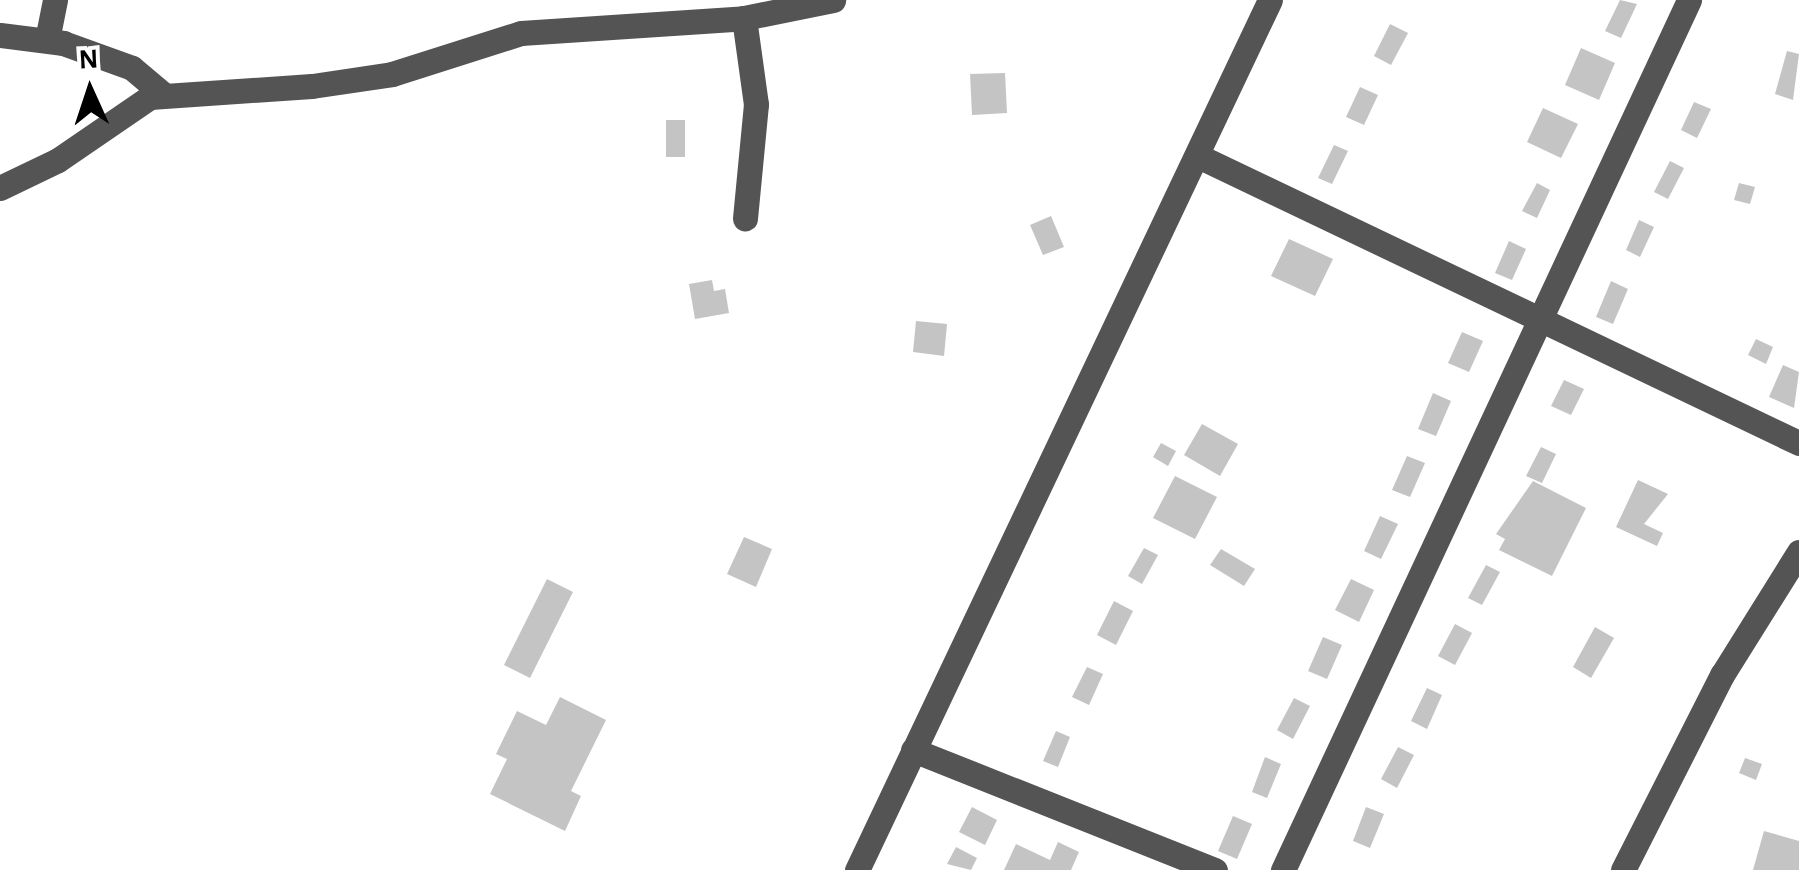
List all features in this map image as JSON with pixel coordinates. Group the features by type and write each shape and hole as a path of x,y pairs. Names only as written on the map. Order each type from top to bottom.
{"street":[{"path":"47,40 55,0"},
{"path":"0,188 58,160 126,108 164,95 392,74 521,33 744,18 833,0"},
{"path":"857,870 1270,0"},
{"path":"1283,870 1396,640 1689,0"},
{"path":"744,18 756,104 745,218"},
{"path":"0,35 47,40 132,68 164,95"},
{"path":"1198,156 1538,323 1799,443"},
{"path":"1623,870 1722,675 1799,552"},
{"path":"913,750 1215,870"}],"building":[{"path":"1620,0 1637,4 1621,38 1605,31"},
{"path":"1390,24 1408,33 1391,65 1374,56"},
{"path":"1581,48 1615,63 1599,100 1565,85"},
{"path":"1787,51 1799,54 1793,100 1775,94"},
{"path":"1005,73 1007,113 972,115 970,74"},
{"path":"1360,87 1378,95 1364,125 1346,117"},
{"path":"1694,102 1711,109 1697,138 1681,130"},
{"path":"1543,108 1578,124 1561,158 1527,142"},
{"path":"666,120 685,120 685,157 666,157"},
{"path":"1334,145 1348,151 1332,184 1318,178"},
{"path":"1670,161 1684,168 1668,199 1654,192"},
{"path":"1537,183 1550,190 1537,218 1522,211"},
{"path":"1739,183 1755,187 1750,204 1734,200"},
{"path":"1051,216 1064,247 1043,255 1030,225"},
{"path":"1639,220 1654,227 1640,257 1626,250"},
{"path":"1289,239 1333,259 1315,296 1271,276"},
{"path":"1509,241 1526,249 1512,280 1495,273"},
{"path":"712,280 714,291 725,289 729,313 695,319 689,284"},
{"path":"1611,281 1628,289 1613,324 1596,317"},
{"path":"916,321 947,324 944,356 913,352"},
{"path":"1462,332 1483,341 1469,372 1448,363"},
{"path":"1756,339 1773,347 1766,364 1748,355"},
{"path":"1783,365 1799,372 1794,408 1769,397"},
{"path":"1564,380 1584,389 1571,415 1551,406"},
{"path":"1433,393 1451,401 1436,436 1418,429"},
{"path":"1202,424 1238,444 1220,476 1184,455"},
{"path":"1161,443 1176,451 1168,466 1153,457"},
{"path":"1541,447 1556,454 1542,483 1526,476"},
{"path":"1407,456 1425,463 1410,497 1392,490"},
{"path":"1175,476 1217,497 1195,539 1153,518"},
{"path":"1638,480 1668,494 1644,524 1663,533 1657,546 1616,527"},
{"path":"1533,481 1586,508 1552,576 1499,550 1505,539 1496,534"},
{"path":"1380,516 1398,524 1381,559 1364,551"},
{"path":"744,537 772,549 756,587 727,574"},
{"path":"1144,548 1158,555 1142,584 1128,576"},
{"path":"1221,549 1255,569 1244,586 1210,565"},
{"path":"1486,565 1500,572 1482,605 1468,598"},
{"path":"547,579 573,592 530,678 504,665"},
{"path":"1351,579 1374,590 1359,622 1335,610"},
{"path":"1114,601 1133,611 1116,645 1097,635"},
{"path":"1455,624 1472,633 1455,665 1438,656"},
{"path":"1595,627 1614,638 1591,678 1573,667"},
{"path":"1323,637 1342,645 1327,679 1308,671"},
{"path":"1087,667 1103,674 1089,705 1072,697"},
{"path":"1427,688 1442,695 1427,729 1411,721"},
{"path":"560,697 606,720 571,791 581,796 565,831 490,794 507,759 496,754 517,711 546,725"},
{"path":"1294,698 1310,706 1293,739 1277,730"},
{"path":"1056,731 1070,737 1058,767 1043,761"},
{"path":"1398,747 1414,755 1397,788 1381,779"},
{"path":"1265,757 1281,764 1267,798 1252,792"},
{"path":"1745,758 1762,764 1756,780 1739,773"},
{"path":"972,807 997,820 985,845 959,832"},
{"path":"1366,807 1384,814 1370,848 1353,841"},
{"path":"1233,816 1252,824 1237,859 1218,851"},
{"path":"1764,831 1799,841 1799,870 1753,870"},
{"path":"1058,842 1079,852 1071,870 1004,870 1016,844 1050,860"},
{"path":"956,847 977,858 971,870 947,864"}]}
